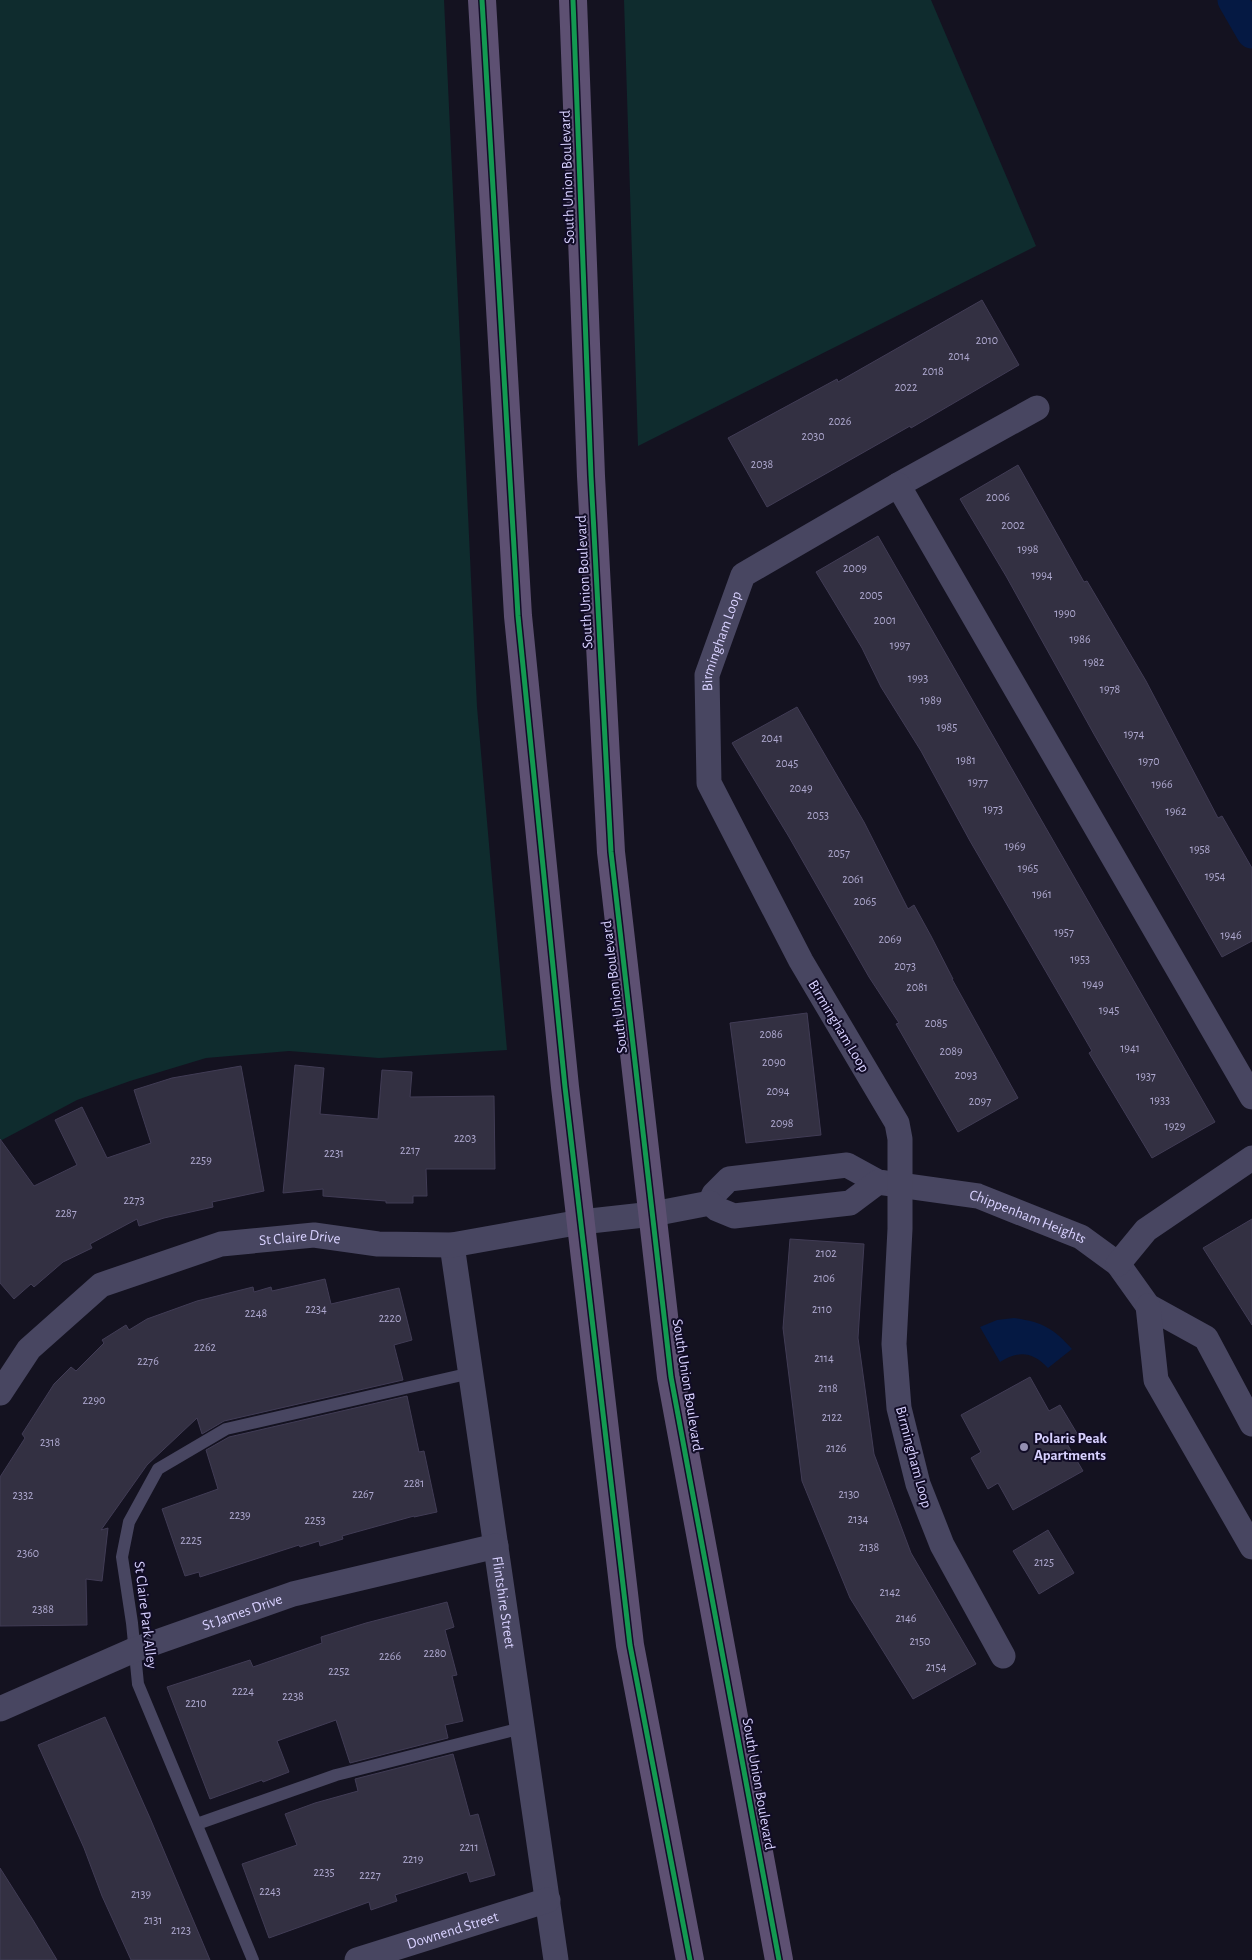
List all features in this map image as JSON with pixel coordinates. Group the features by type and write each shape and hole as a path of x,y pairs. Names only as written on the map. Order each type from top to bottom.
{"main road":[{"path":"482,0 518,616 565,1087 630,1645 690,1960"},
{"name":"South Union Boulevard","path":"573,0 591,476 612,852 671,1377 779,1960"}],"street":[{"name":"Birmingham Loop","path":"1003,1656 942,1545 918,1484 899,1408 894,1344 900,1229 889,1183 900,1140 897,1123 801,960 709,783 707,675 743,575 898,485 1037,408"},
{"path":"898,485 1252,1097"},
{"path":"1118,1264 1146,1230 1252,1158"},
{"name":"Chippenham Heights","path":"710,1203 714,1194 729,1179 847,1164 889,1183 978,1196 1081,1238 1118,1264 1148,1306 1206,1338 1252,1424"},
{"path":"653,1214 710,1203 717,1209 734,1216 850,1203 889,1183"},
{"name":"St Claire Drive","path":"0,1393 29,1349 101,1285 221,1244 314,1235 378,1244 452,1246 581,1222 653,1214"},
{"name":"Flintshire Street","path":"452,1246 556,1960"},
{"name":"Chippenham Heights","path":"1148,1306 1156,1380 1252,1547"},
{"name":"St James Drive","path":"0,1709 134,1650 294,1594 496,1546"},
{"name":"Downend Street","path":"357,1960 548,1900"}],"lane":[{"name":"St Claire Park Alley","path":"253,1960 138,1684 132,1623 122,1556 129,1522 158,1469 226,1429 471,1373"},
{"path":"197,1824 336,1775 522,1728"}],"green space":[{"path":"0,0 444,0 477,707 507,1050 379,1058 289,1051 206,1058 130,1081 77,1100 0,1141"},
{"path":"624,0 931,0 1036,246 638,446"}],"water":[{"path":"1014,1318 1046,1327 1059,1336 1072,1349 1048,1368 1037,1359 1026,1354 1013,1356 1000,1362 980,1327 997,1320"}],"building":[{"path":"982,300 1019,365 911,428 910,426 767,507 728,438 837,379 838,382"},
{"path":"1018,465 1084,582 1087,581 1146,681 1218,818 1222,816 1252,868 1252,941 1222,957 1006,576 960,499"},
{"path":"878,536 1215,1122 1152,1158 1089,1053 1092,1051 970,841 921,751 881,687 862,648 816,572"},
{"path":"797,707 864,822 908,909 914,905 952,979 1018,1098 958,1132 896,1024 899,1023 869,977 789,837 732,743"},
{"path":"807,1013 821,1135 746,1143 730,1023"},
{"path":"295,1065 324,1068 320,1114 378,1119 382,1070 412,1072 410,1097 494,1096 495,1169 426,1169 427,1196 413,1196 413,1203 386,1203 386,1201 323,1196 323,1189 283,1193"},
{"path":"241,1066 264,1191 212,1202 213,1207 164,1218 139,1226 137,1219 90,1244 92,1248 63,1262 34,1287 31,1284 14,1299 0,1283 0,1139 34,1186 77,1165 55,1120 82,1107 107,1158 151,1143 134,1090 172,1078"},
{"path":"1252,1219 1252,1325 1203,1248"},
{"path":"790,1239 864,1244 858,1338 874,1454 911,1553 976,1664 913,1699 850,1598 802,1481 783,1328"},
{"path":"325,1279 331,1304 399,1288 412,1340 394,1345 403,1380 224,1421 202,1434 197,1418 147,1465 101,1530 108,1528 102,1581 86,1579 87,1625 0,1626 0,1477 25,1438 22,1434 54,1384 71,1367 76,1371 104,1343 102,1340 126,1325 129,1330 147,1319 197,1301 253,1287 254,1292 271,1287 272,1291"},
{"name":"Polaris Peak Apartments","path":"1030,1377 1049,1411 1060,1405 1078,1435 1066,1442 1083,1471 1013,1510 998,1483 988,1489 971,1458 981,1452 961,1415"},
{"path":"407,1396 419,1452 424,1451 437,1512 414,1516 342,1536 343,1539 320,1546 319,1541 300,1547 299,1545 200,1577 199,1572 185,1576 162,1509 218,1489 206,1450 229,1437"},
{"path":"1048,1530 1074,1573 1039,1594 1013,1551"},
{"path":"447,1602 454,1627 445,1630 457,1675 452,1676 463,1721 445,1725 448,1738 350,1763 336,1720 277,1741 289,1772 210,1799 167,1687 250,1660 253,1667 322,1643 321,1637"},
{"path":"105,1717 210,1960 131,1960 102,1896 84,1848 38,1745"},
{"path":"453,1754 470,1816 478,1814 495,1875 470,1882 467,1872 395,1895 397,1901 371,1910 369,1902 269,1938 242,1864 297,1845 285,1814 358,1791 355,1779"},
{"path":"0,1868 33,1920 57,1960 0,1960"}],"waterway":[{"path":"1233,0 1252,33"}],"cycle path":[{"path":"482,0 518,616 565,1087 630,1645 690,1960"},
{"path":"573,0 591,476 611,852 671,1377 779,1960"}],"place":[{"name":"Polaris Peak Apartments","path":"1024,1447"}]}
